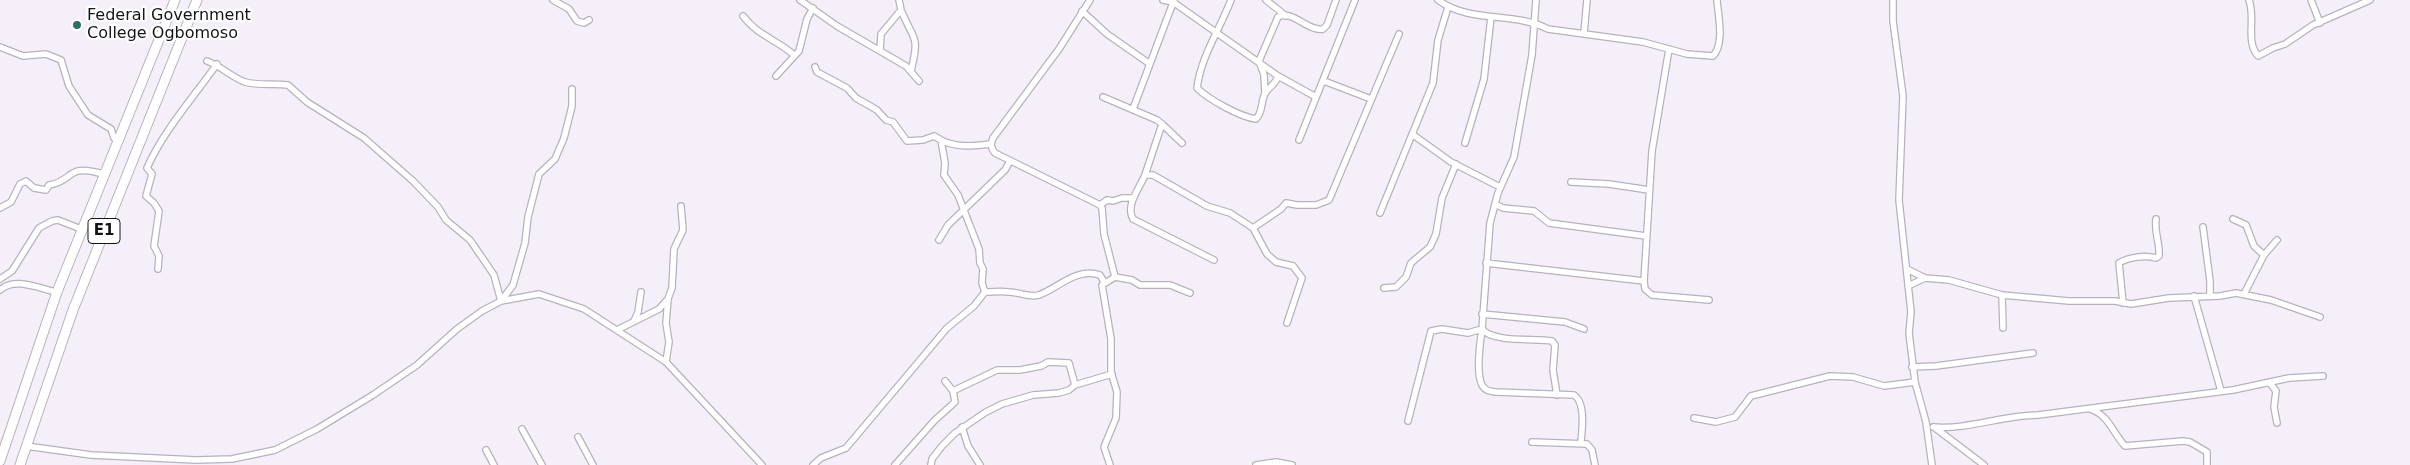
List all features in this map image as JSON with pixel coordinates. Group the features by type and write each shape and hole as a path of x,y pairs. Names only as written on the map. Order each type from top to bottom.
{"highway":[{"name":"E1","path":"0,461 57,292 174,0"},
{"name":"E1","path":"20,465 86,276 197,0"}],"street":[{"path":"553,0 569,9 577,22 584,23 589,20"},
{"path":"800,0 912,71 919,81"},
{"path":"815,67 817,72 847,88 856,98 893,122 907,141 924,140 934,136 950,145 990,144 1059,49 1090,0"},
{"path":"1163,0 1174,1 1278,76 1316,97"},
{"path":"1231,0 1198,77 1197,88 1202,93 1242,115 1252,118 1256,118 1260,114 1265,93 1264,75 1259,61 1278,17 1286,16"},
{"path":"1266,0 1286,16 1311,28 1323,29 1327,25 1336,0"},
{"path":"1299,140 1355,0"},
{"path":"1438,0 1464,14 1536,23 1548,29 1642,42 1687,54 1713,56 1717,52 1719,42 1717,0"},
{"path":"1536,0 1536,23 1514,157 1500,187 1495,204 1486,263 1480,376 1482,385 1486,390 1574,395 1578,398 1582,426 1581,442"},
{"path":"1584,33 1588,0"},
{"path":"1893,0 1893,21 1903,96 1899,200 1907,269 1912,367 1926,422 1932,465"},
{"path":"2249,0 2252,10 2252,50 2258,56 2285,44 2304,31 2370,0"},
{"path":"2312,0 2320,23"},
{"path":"901,1 901,10 917,42 917,52 912,71"},
{"path":"1133,109 1174,1"},
{"path":"1380,213 1433,83 1435,53 1448,7"},
{"path":"776,76 799,51 806,19 813,8"},
{"path":"880,51 881,34 901,10"},
{"path":"1082,11 1107,34 1150,64"},
{"path":"743,16 758,33 782,44 794,55"},
{"path":"1465,143 1484,79 1491,16"},
{"path":"1253,228 1280,210 1286,203 1297,205 1316,204 1329,200 1399,34"},
{"path":"0,47 24,56 46,54 61,60 69,86 88,115 111,129 114,138 117,140"},
{"path":"1669,49 1652,151 1646,236 1645,289 1652,295 1708,300"},
{"path":"208,61 217,64 223,70 245,82 263,85 288,85 307,102 364,138 413,181 438,207 446,220 470,240 494,275 502,301"},
{"path":"158,268 159,256 154,246 159,211 146,196 152,174 147,168 154,152 217,64"},
{"path":"1265,93 1275,84 1278,76"},
{"path":"1324,81 1371,99"},
{"path":"502,301 513,285 525,243 528,217 539,174 555,159 564,138 572,106 572,89"},
{"path":"1103,97 1133,109 1162,124 1182,143"},
{"path":"1162,124 1145,175 1133,198 1130,213 1133,219 1214,260"},
{"path":"1412,134 1456,164 1500,187"},
{"path":"941,140 945,163 944,175 958,195 979,249 980,263 983,269 982,283 985,292"},
{"path":"990,144 995,153 1100,205 1102,208 1104,234 1115,277"},
{"path":"939,240 948,225 1000,175 1010,161"},
{"path":"1384,288 1396,286 1406,277 1411,263 1430,248 1436,234 1442,198 1456,164"},
{"path":"0,208 11,202 20,184 26,181 34,188 46,190 49,185 54,184 73,171 85,169 103,174"},
{"path":"1145,175 1153,175 1207,206 1230,213 1253,228 1267,254 1276,262 1293,266 1302,278 1288,323"},
{"path":"1571,182 1609,184 1649,190"},
{"path":"1100,205 1107,200 1113,202 1122,198 1133,198"},
{"path":"1495,204 1503,208 1534,211 1549,223 1646,236"},
{"path":"666,362 668,358 666,323 668,299 672,288 674,250 683,230 681,206"},
{"path":"2123,303 2119,263 2134,258 2150,256 2156,258 2159,256 2160,241 2154,228 2156,219"},
{"path":"2233,219 2246,225 2254,246 2264,255"},
{"path":"0,280 12,271 39,228 52,220 58,220 81,229"},
{"path":"2202,227 2210,281 2210,296"},
{"path":"2244,294 2264,255 2277,240"},
{"path":"1486,263 1644,281"},
{"path":"1907,269 1925,278 1949,280 2002,295 2131,304 2236,293 2279,302 2320,317"},
{"path":"985,292 1009,292 1032,296 1041,294 1059,283 1084,274 1096,274 1104,282"},
{"path":"1104,282 1115,277 1132,280 1140,285 1154,283 1170,285 1190,293"},
{"path":"1908,286 1925,278"},
{"path":"1104,282 1102,292 1111,339 1112,374 1117,392 1116,418 1104,447 1110,465"},
{"path":"0,290 12,284 21,284 57,292"},
{"path":"634,320 638,312 641,292"},
{"path":"813,465 821,458 846,448 946,328 974,306 985,292"},
{"path":"26,446 92,455 196,460 232,459 276,450 318,429 373,395 417,365 457,329 502,301 539,294 584,309 666,362 762,465"},
{"path":"2002,295 2003,328"},
{"path":"2194,296 2221,391"},
{"path":"617,330 659,309 668,299"},
{"path":"1482,314 1565,322 1584,328"},
{"path":"1408,421 1431,331 1442,329 1468,333 1482,329"},
{"path":"1482,329 1486,334 1507,338 1552,341 1555,345 1553,370 1557,395"},
{"path":"1912,367 1936,366 2033,353"},
{"path":"953,392 996,370 1020,370 1041,366 1048,362 1069,363 1075,385"},
{"path":"931,465 932,459 942,446 962,427 1002,404 1033,395 1069,390 1075,385 1112,374"},
{"path":"1694,418 1716,422 1735,417 1751,396 1830,376 1853,377 1884,386 1915,382"},
{"path":"1933,426 1958,426 2022,415 2038,415 2221,391 2290,378 2323,376"},
{"path":"894,465 934,421 955,402 953,392 945,381"},
{"path":"2270,383 2276,391 2274,407 2277,424"},
{"path":"2088,408 2096,410 2108,420 2117,437 2125,446 2190,442 2204,450 2206,463"},
{"path":"1926,422 1984,465"},
{"path":"962,427 968,446 980,465"},
{"path":"522,429 542,465"},
{"path":"578,437 593,465"},
{"path":"1532,442 1567,444 1581,442 1587,444 1592,450 1595,465"},
{"path":"486,450 494,465"},
{"path":"1256,465 1276,462 1292,465"}],"place":[{"name":"Federal Government College Ogbomoso","path":"77,25"}]}
